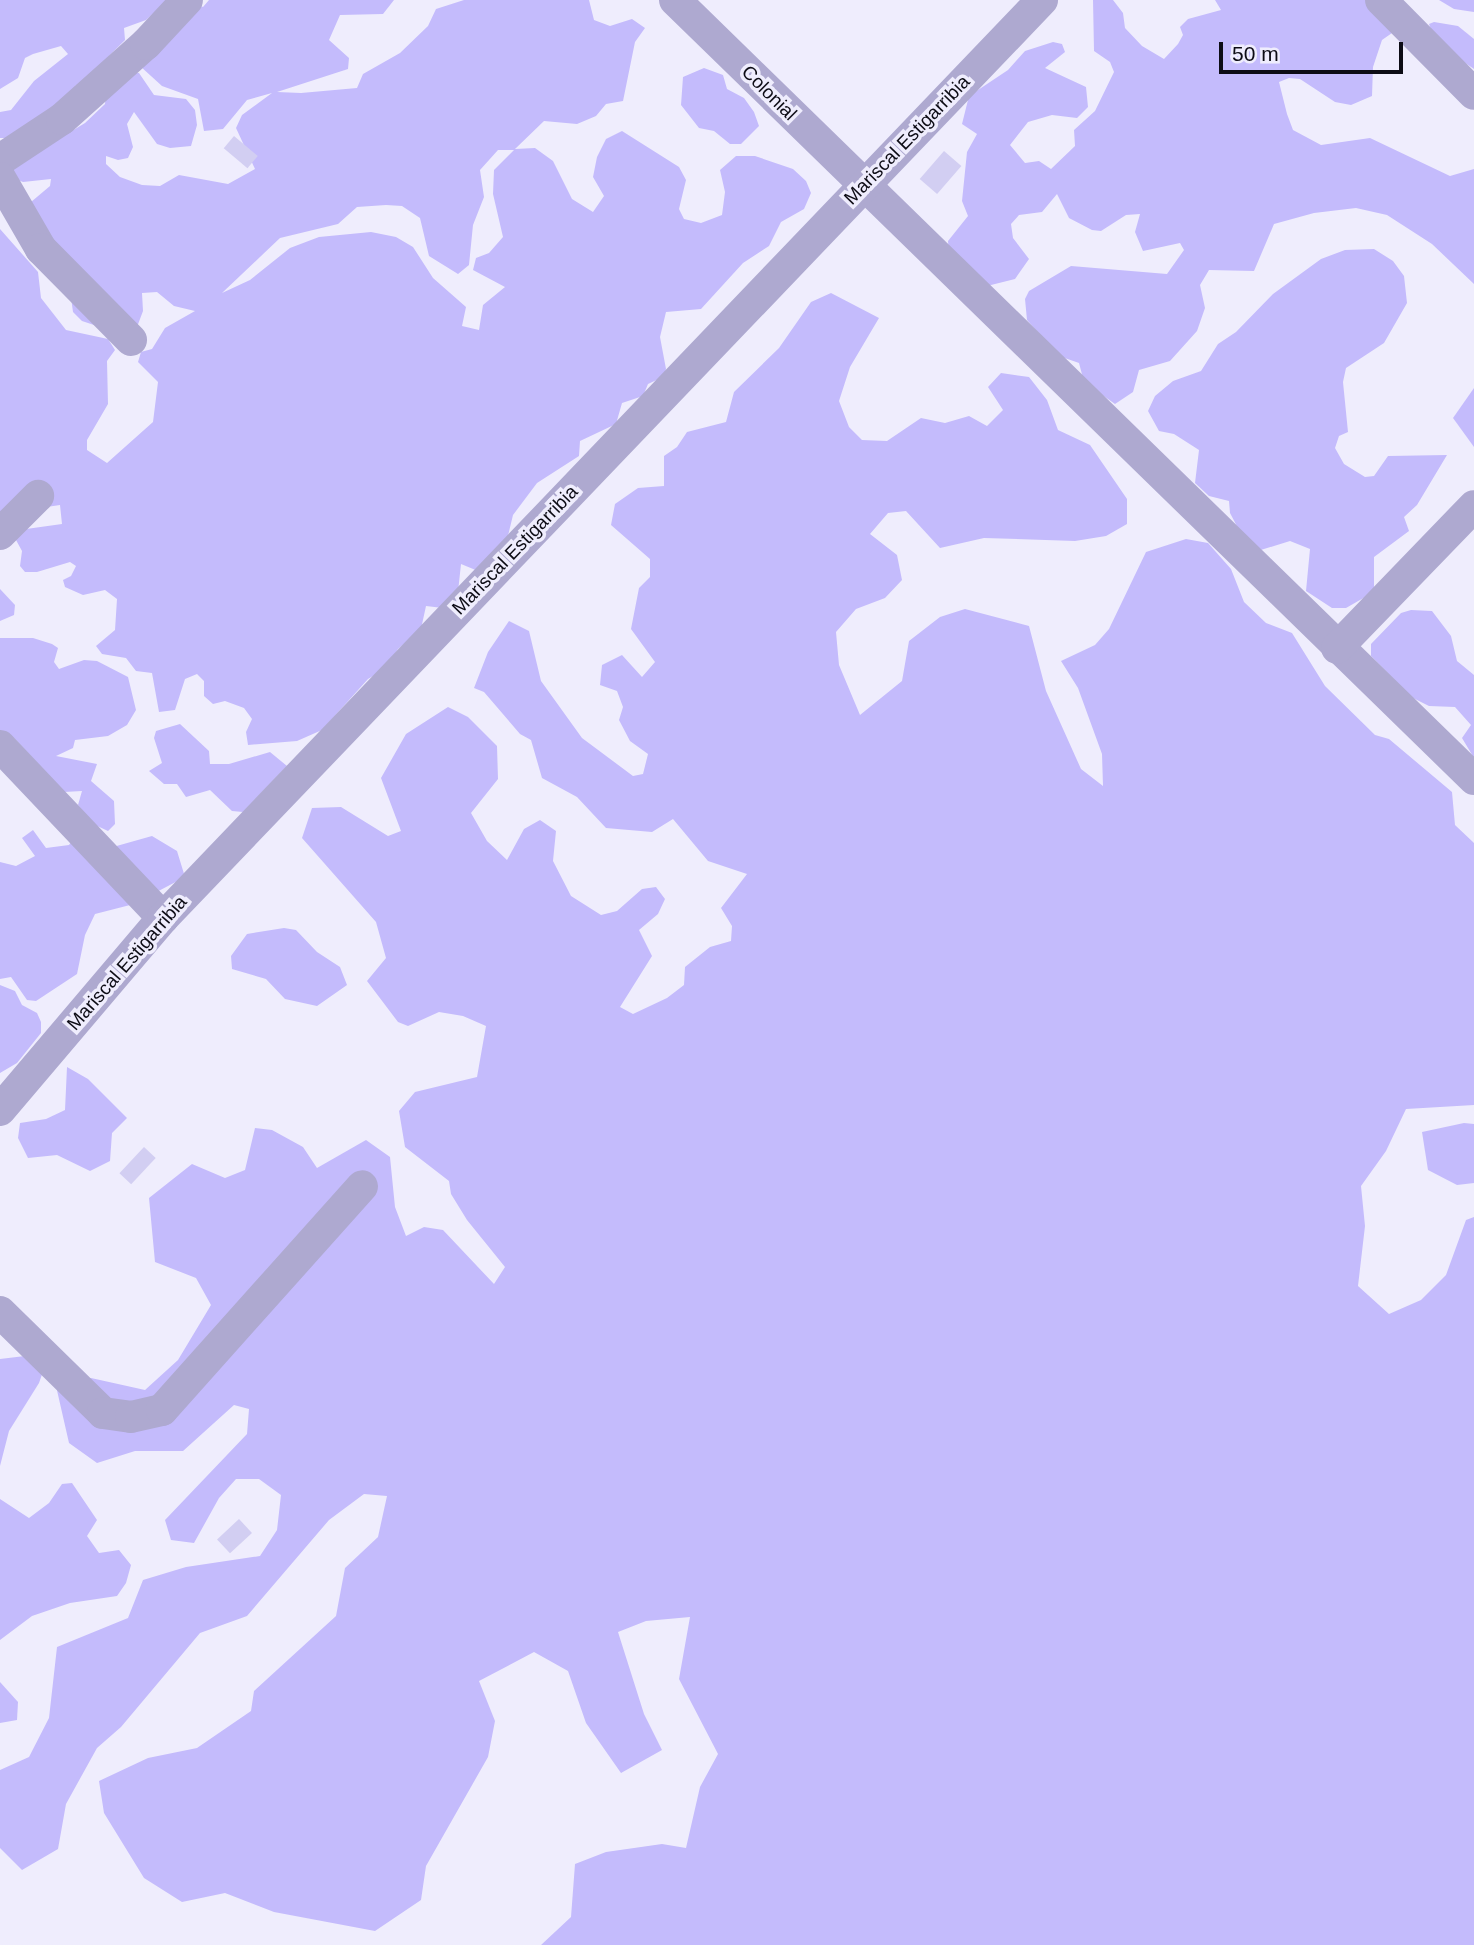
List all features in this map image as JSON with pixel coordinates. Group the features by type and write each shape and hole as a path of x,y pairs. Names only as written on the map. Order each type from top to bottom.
{"street":[{"path":"0,160 61,118 146,44 187,0"},
{"name":"Colonial","path":"675,0 1474,779"},
{"name":"Mariscal Estigarribia","path":"0,1110 163,918 1041,0"},
{"path":"1381,0 1474,94"},
{"path":"0,178 41,249 131,340"},
{"path":"0,534 38,496"},
{"path":"1337,648 1474,506"},
{"path":"0,746 163,918"},
{"path":"0,1312 103,1413 131,1417 162,1410 362,1186"}],"shaded area":[{"path":"0,0 168,0 146,20 124,28 125,40 109,56 108,67 75,86 74,99 12,138 0,138 0,112 11,110 34,81 68,54 61,46 25,58 18,78 0,89"},
{"path":"209,0 394,0 383,14 340,15 329,40 349,58 348,69 277,92 301,93 357,88 363,74 400,53 428,26 436,9 464,0 589,0 594,20 610,26 632,19 645,28 635,42 623,101 606,104 596,116 577,124 544,121 515,149 535,148 553,161 572,199 593,212 604,196 593,177 597,157 606,139 622,131 679,167 686,180 679,209 684,219 701,223 722,215 725,192 720,170 736,156 755,156 793,169 806,181 811,193 804,209 781,222 769,246 743,263 701,309 666,312 660,337 666,369 663,377 648,384 643,396 622,403 616,424 580,441 579,456 537,483 513,515 506,544 478,571 461,564 458,592 443,608 426,606 421,629 398,649 385,669 368,679 322,730 297,741 248,745 246,732 252,719 244,708 225,701 213,704 204,696 204,681 197,674 185,679 175,710 159,712 152,673 136,671 126,658 102,654 96,646 115,630 117,599 105,590 83,595 65,587 63,580 71,576 76,566 70,562 37,572 25,572 20,566 22,551 16,540 19,530 62,524 60,505 0,514 0,229 38,272 41,298 66,330 108,339 115,350 107,361 108,404 87,440 87,450 107,463 153,422 158,382 138,362 141,352 152,349 165,328 195,311 174,306 157,292 142,293 143,311 137,327 103,328 82,321 73,312 66,262 31,202 50,186 51,179 23,182 8,176 19,163 85,123 105,104 106,91 129,72 139,73 154,95 186,99 195,110 197,125 191,146 170,148 157,144 134,112 127,124 133,147 128,158 118,160 106,156 106,164 120,177 142,185 160,186 179,175 228,184 255,169 236,128 242,115 272,93 247,100 223,129 204,131 198,99 162,86 140,66 196,4 203,7","holes":["498,150 514,150 494,170 493,194 503,237 489,253 476,258 473,270 505,287 483,305 479,330 462,326 466,307 433,278 413,247 396,237 371,232 319,237 290,248 250,280 222,293 280,238 338,224 357,207 402,206 420,218 429,256 458,274 469,265 473,225 484,197 480,170"]},
{"path":"1093,0 1113,0 1123,13 1125,28 1142,46 1164,59 1178,44 1183,35 1180,27 1188,19 1221,10 1215,0 1399,0 1392,33 1382,40 1373,67 1372,96 1351,105 1335,102 1300,79 1289,78 1279,82 1287,114 1293,130 1321,145 1370,138 1450,176 1474,169 1474,284 1432,244 1387,215 1356,208 1314,213 1274,224 1254,271 1209,270 1200,285 1205,308 1197,331 1170,361 1139,370 1133,392 1115,404 1084,382 1079,363 1059,356 1027,320 1025,299 1029,291 1071,266 1167,274 1184,250 1180,243 1143,251 1135,232 1140,214 1126,215 1101,231 1092,230 1069,218 1057,194 1042,212 1019,215 1011,224 1013,238 1029,259 1015,279 987,286 949,253 948,241 968,216 962,201 967,152 977,134 962,124 969,96 1008,70 1025,51 1053,42 1062,44 1065,52 1045,68 1086,87 1088,107 1077,118 1052,115 1028,122 1010,145 1025,163 1039,161 1051,169 1075,146 1074,130 1095,111 1114,72 1110,62 1094,51"},
{"path":"1439,0 1474,0 1474,12 1454,9"},
{"path":"1434,22 1458,26 1474,39 1474,69 1436,43 1429,24"},
{"path":"704,68 723,75 727,89 744,98 754,112 759,126 741,144 730,144 714,131 699,128 681,105 683,77"},
{"path":"234,136 258,156 247,168 224,148"},
{"path":"944,151 961,166 937,194 920,179"},
{"path":"1374,249 1393,261 1404,276 1407,303 1384,343 1346,368 1343,382 1348,432 1339,436 1335,448 1344,464 1365,477 1374,476 1388,456 1447,455 1417,505 1404,517 1409,531 1374,557 1374,592 1346,608 1332,608 1306,591 1310,549 1290,541 1251,553 1230,513 1229,501 1209,496 1195,483 1199,450 1174,434 1159,431 1148,411 1155,396 1173,381 1201,371 1218,344 1236,332 1273,294 1321,259 1345,250"},
{"path":"831,293 879,318 850,367 839,401 849,427 862,440 887,441 921,418 945,423 969,416 987,426 1003,410 988,387 1001,373 1029,377 1047,400 1058,430 1090,445 1127,499 1127,524 1106,536 1075,541 984,538 940,548 906,511 888,513 870,534 897,555 902,580 885,598 856,609 836,632 839,665 860,715 902,681 909,641 940,617 965,609 1029,626 1046,691 1081,769 1103,786 1102,754 1078,688 1061,661 1095,645 1109,629 1146,552 1186,539 1208,543 1231,569 1244,602 1266,623 1292,633 1325,686 1375,735 1389,739 1452,792 1455,825 1474,843 1474,1105 1406,1109 1386,1151 1361,1186 1365,1226 1358,1286 1389,1314 1421,1300 1446,1275 1466,1220 1474,1217 1474,1945 541,1945 571,1917 575,1864 606,1852 662,1844 686,1848 700,1787 718,1754 679,1679 690,1617 646,1621 618,1632 644,1714 662,1750 621,1773 586,1723 568,1671 534,1652 479,1681 495,1721 488,1757 426,1866 421,1900 375,1931 274,1912 225,1893 182,1902 144,1878 104,1813 99,1781 148,1758 197,1748 251,1711 254,1691 336,1616 345,1568 378,1537 387,1496 364,1494 329,1520 247,1616 200,1633 121,1727 97,1748 66,1804 58,1849 22,1870 0,1848 0,1770 29,1757 49,1718 57,1647 128,1618 143,1580 186,1567 260,1556 277,1530 281,1495 259,1479 236,1479 219,1498 194,1543 171,1540 165,1520 247,1434 249,1409 234,1405 183,1451 135,1451 97,1463 69,1443 56,1386 91,1378 145,1390 178,1360 211,1305 196,1278 155,1262 149,1198 192,1164 225,1178 245,1170 255,1128 272,1130 303,1147 317,1168 366,1140 390,1157 395,1207 406,1236 424,1227 443,1230 494,1284 505,1267 467,1220 451,1194 449,1181 405,1147 399,1111 415,1092 477,1077 486,1026 463,1016 439,1012 408,1026 398,1022 367,981 386,958 376,922 302,838 312,808 341,807 388,836 401,831 381,778 406,734 448,707 468,717 497,746 498,779 471,813 487,841 507,860 524,829 540,820 556,831 553,861 571,896 601,915 617,911 642,889 656,887 665,899 658,914 639,930 652,956 620,1007 633,1014 667,998 684,985 685,967 710,947 731,941 732,926 721,908 747,874 708,861 673,819 652,832 606,828 577,797 542,778 531,740 520,734 484,692 474,688 488,652 509,621 529,631 541,681 582,738 633,776 643,774 648,754 630,741 619,720 623,707 617,691 600,685 602,665 622,655 642,677 655,662 631,629 639,588 650,577 650,559 611,525 615,504 638,488 664,486 664,456 677,447 687,432 726,422 734,392 779,348 811,302"},
{"path":"1474,388 1474,447 1453,418"},
{"path":"0,589 15,605 14,615 0,621"},
{"path":"1411,610 1432,611 1451,636 1457,661 1474,675 1474,758 1462,738 1471,725 1455,707 1429,706 1411,697 1371,656 1371,644 1401,613"},
{"path":"0,638 33,638 52,644 58,648 54,662 59,669 84,660 97,661 128,677 136,710 127,725 108,736 75,740 73,748 56,756 97,764 91,781 114,801 115,824 108,831 93,824 78,805 82,791 64,792 14,738 0,734"},
{"path":"180,724 209,751 210,764 229,764 270,752 287,766 243,812 232,811 210,790 186,797 177,784 164,784 149,771 162,763 154,738 156,731"},
{"path":"33,830 46,848 69,845 74,838 113,847 152,836 177,851 185,877 134,904 95,914 85,935 77,974 36,1001 27,1000 11,977 0,979 0,862 16,866 35,856 22,838"},
{"path":"284,928 296,930 317,952 340,967 347,985 317,1006 285,999 266,979 232,969 231,956 247,934"},
{"path":"0,985 15,991 22,1005 37,1013 41,1022 41,1033 17,1063 0,1073"},
{"path":"67,1067 88,1079 127,1118 112,1133 110,1161 90,1171 57,1155 28,1158 18,1138 20,1123 46,1119 65,1110"},
{"path":"1464,1123 1474,1124 1474,1183 1457,1185 1428,1170 1422,1132"},
{"path":"144,1147 156,1158 131,1184 119,1173"},
{"path":"25,1356 47,1360 39,1383 9,1431 0,1466 0,1359"},
{"path":"72,1483 97,1520 87,1536 99,1553 119,1550 131,1565 126,1583 117,1596 70,1603 32,1616 0,1640 0,1499 29,1518 49,1503 62,1484"},
{"path":"239,1519 252,1533 230,1553 217,1539"},
{"path":"0,1682 18,1702 17,1720 0,1723"}]}
